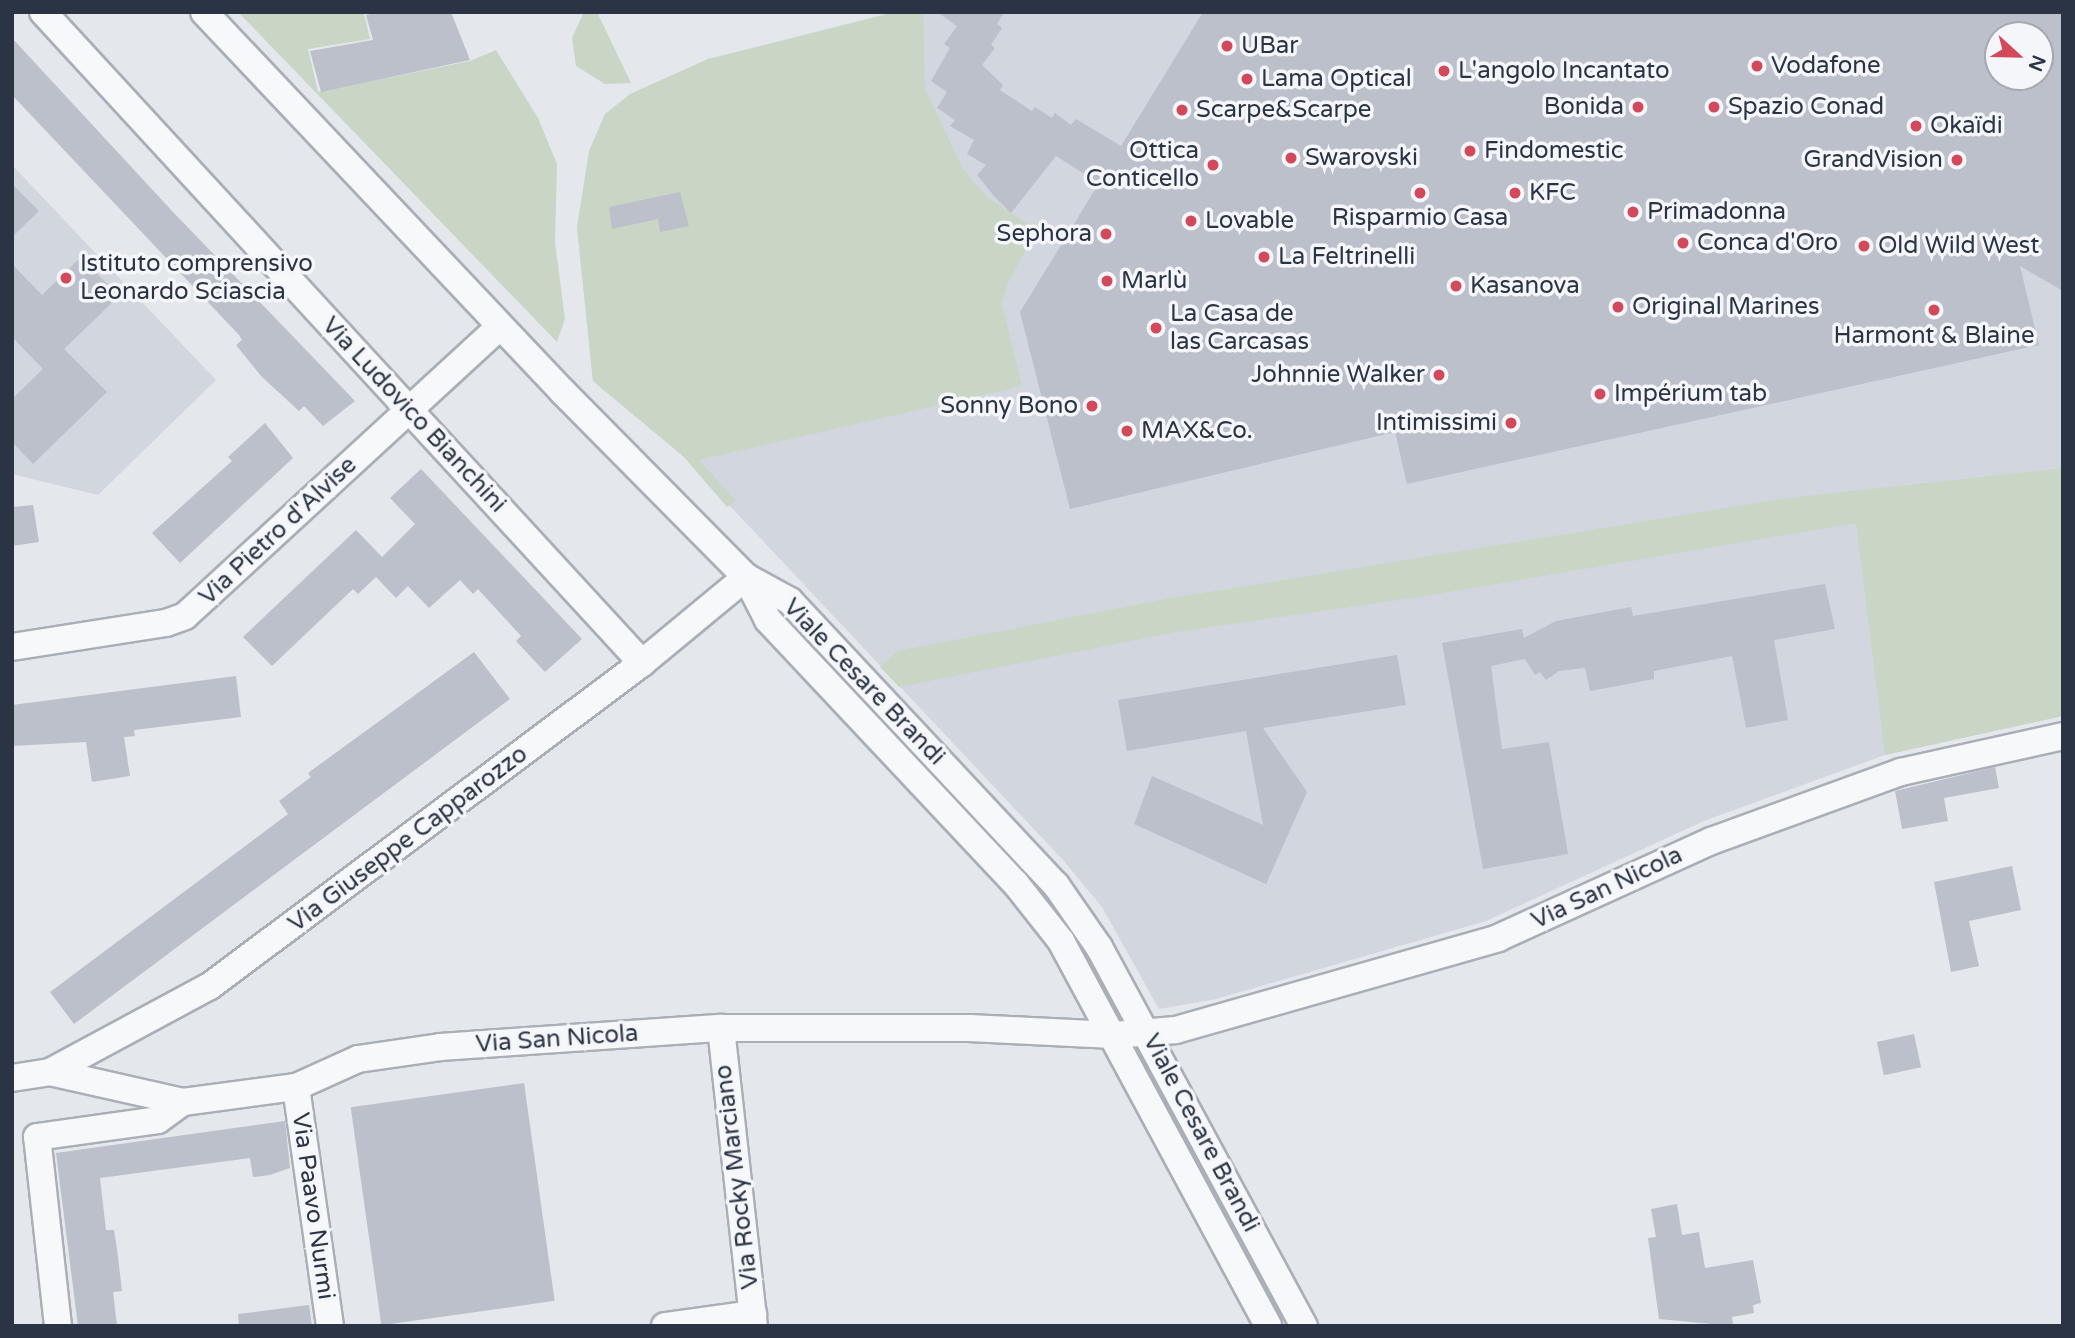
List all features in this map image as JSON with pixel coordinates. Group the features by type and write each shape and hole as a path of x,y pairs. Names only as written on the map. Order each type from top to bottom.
{"street":[{"name":"Via Ludovico Bianchini","path":"43,12 642,663"},
{"path":"204,12 500,327 746,577"},
{"name":"Via Pietro d'Alvise","path":"12,647 166,623 185,616 500,327"},
{"name":"Via Giuseppe Capparozzo","path":"50,1072 210,986 642,663 746,577"},
{"name":"Viale Cesare Brandi","path":"746,577 790,601 1028,853 1076,912 1148,1035 1304,1326"},
{"name":"Viale Cesare Brandi","path":"746,577 768,620 1040,911 1114,1035 1268,1326"},
{"name":"Via San Nicola","path":"12,1077 50,1072 183,1102 296,1087 358,1059 440,1047 721,1028 969,1028 1148,1035 1498,938 1711,841 1806,805 1901,772 2063,736"},
{"name":"Via Rocky Marciano","path":"721,1028 754,1320"},
{"name":"Via Paavo Nurmi","path":"296,1087 330,1326"},
{"path":"58,1326 37,1137 158,1120 183,1102"},
{"path":"666,1326 754,1320"}],"shaded area":[{"path":"895,12 2063,12 2063,716 1885,755 1704,821 1486,921 1216,999 1159,1009 1102,907 1063,860 683,456 593,381 577,227 679,210"},
{"name":"Istituto comprensivo Leonardo Sciascia","path":"12,165 216,380 98,495 12,474"}],"green space":[{"path":"238,12 372,12 364,14 370,39 308,49 318,92 470,61 496,50 538,118 557,164 555,242 565,319 557,342"},
{"path":"584,12 597,12 631,83 605,84 576,66 572,38"},
{"path":"895,12 923,12 925,89 963,169 987,197 1037,230 1007,285 1002,304 1022,386 699,460 736,501 727,507 683,456 593,381 577,227 589,151 605,114 630,94 708,59"},
{"path":"2063,468 2063,716 1885,755 1856,523 1419,597 1176,632 899,687 880,667 898,651 1165,599 1788,498"}],"building":[{"path":"381,12 451,12 470,60 321,92 310,51 373,40 366,15"},
{"name":"Conca d'Oro","path":"937,12 1004,12 997,24 1002,28 991,45 995,48 982,65 1003,85 1000,90 1032,111 1035,107 1052,118 1055,113 1071,125 1076,119 1121,146 1203,12 2063,12 2063,291 2020,266 2039,345 1407,484 1395,432 1070,509 1020,312 1099,183 1056,156 1011,213 977,175 986,165 967,154 974,140 950,126 955,120 937,108 947,92 931,81 950,48 944,44 957,26"},
{"path":"12,38 173,212 355,401 323,426 304,406 299,411 261,376 236,345 242,340 239,335 12,95"},
{"path":"12,184 39,211 12,237"},
{"path":"680,192 689,226 660,232 658,219 612,229 609,207"},
{"path":"81,257 119,296 64,349 107,392 33,464 12,442 12,399 43,369 12,337 12,264 42,295"},
{"path":"265,423 293,458 180,563 152,533 232,461 228,457"},
{"path":"421,469 582,639 545,672 516,641 521,636 478,589 473,594 460,580 429,608 408,586 396,598 376,577 358,594 353,589 272,666 243,637 356,530 382,557 415,524 390,498"},
{"path":"33,505 39,542 12,546 12,507"},
{"path":"1825,584 1835,629 1774,640 1788,720 1746,728 1732,656 1654,671 1654,679 1590,691 1585,668 1559,671 1546,680 1540,672 1535,675 1525,659 1491,666 1502,749 1549,742 1568,854 1483,869 1442,643 1522,629 1524,638 1556,621 1631,607 1633,616"},
{"path":"474,652 510,699 74,1024 50,992 288,814 279,801 311,777 308,773"},
{"path":"1397,655 1406,705 1263,728 1307,792 1266,884 1134,824 1152,776 1263,825 1246,731 1127,751 1118,700"},
{"path":"236,676 241,717 134,730 135,736 124,737 130,776 92,782 86,742 12,746 12,705"},
{"path":"1995,767 1999,788 1944,798 1948,821 1902,829 1895,791"},
{"path":"2012,866 2021,910 1969,921 1979,966 1951,972 1934,882"},
{"path":"1914,1034 1921,1067 1884,1075 1877,1042"},
{"path":"524,1083 555,1301 381,1325 351,1107"},
{"path":"285,1121 290,1168 270,1175 253,1177 250,1158 100,1178 106,1230 114,1230 122,1291 113,1292 117,1326 78,1326 56,1153"},
{"path":"1677,1204 1682,1235 1699,1232 1705,1268 1753,1260 1761,1303 1753,1305 1754,1313 1732,1317 1733,1326 1659,1319 1648,1238 1656,1237 1651,1209"},
{"path":"309,1305 312,1326 239,1326 238,1314"}],"place":[{"name":"UBar","path":"1227,46"},
{"name":"Vodafone","path":"1757,66"},
{"name":"L'angolo Incantato","path":"1444,71"},
{"name":"Lama Optical","path":"1247,79"},
{"name":"Bonida","path":"1638,107"},
{"name":"Spazio Conad","path":"1714,107"},
{"name":"Scarpe&Scarpe","path":"1182,110"},
{"name":"Okaïdi","path":"1916,126"},
{"name":"Findomestic","path":"1470,151"},
{"name":"Swarovski","path":"1291,158"},
{"name":"GrandVision","path":"1957,160"},
{"name":"Ottica Conticello","path":"1213,165"},
{"name":"Risparmio Casa","path":"1420,193"},
{"name":"KFC","path":"1515,193"},
{"name":"Primadonna","path":"1633,212"},
{"name":"Lovable","path":"1191,221"},
{"name":"Sephora","path":"1106,234"},
{"name":"Conca d'Oro","path":"1683,243"},
{"name":"Old Wild West","path":"1864,246"},
{"name":"La Feltrinelli","path":"1264,257"},
{"name":"Istituto comprensivo Leonardo Sciascia","path":"66,278"},
{"name":"Marlù","path":"1107,281"},
{"name":"Kasanova","path":"1456,286"},
{"name":"Original Marines","path":"1618,307"},
{"name":"Harmont & Blaine","path":"1934,310"},
{"name":"La Casa de las Carcasas","path":"1156,328"},
{"name":"Johnnie Walker","path":"1439,375"},
{"name":"Impérium tab","path":"1600,394"},
{"name":"Sonny Bono","path":"1092,406"},
{"name":"Intimissimi","path":"1511,423"},
{"name":"MAX&Co.","path":"1127,431"}]}
